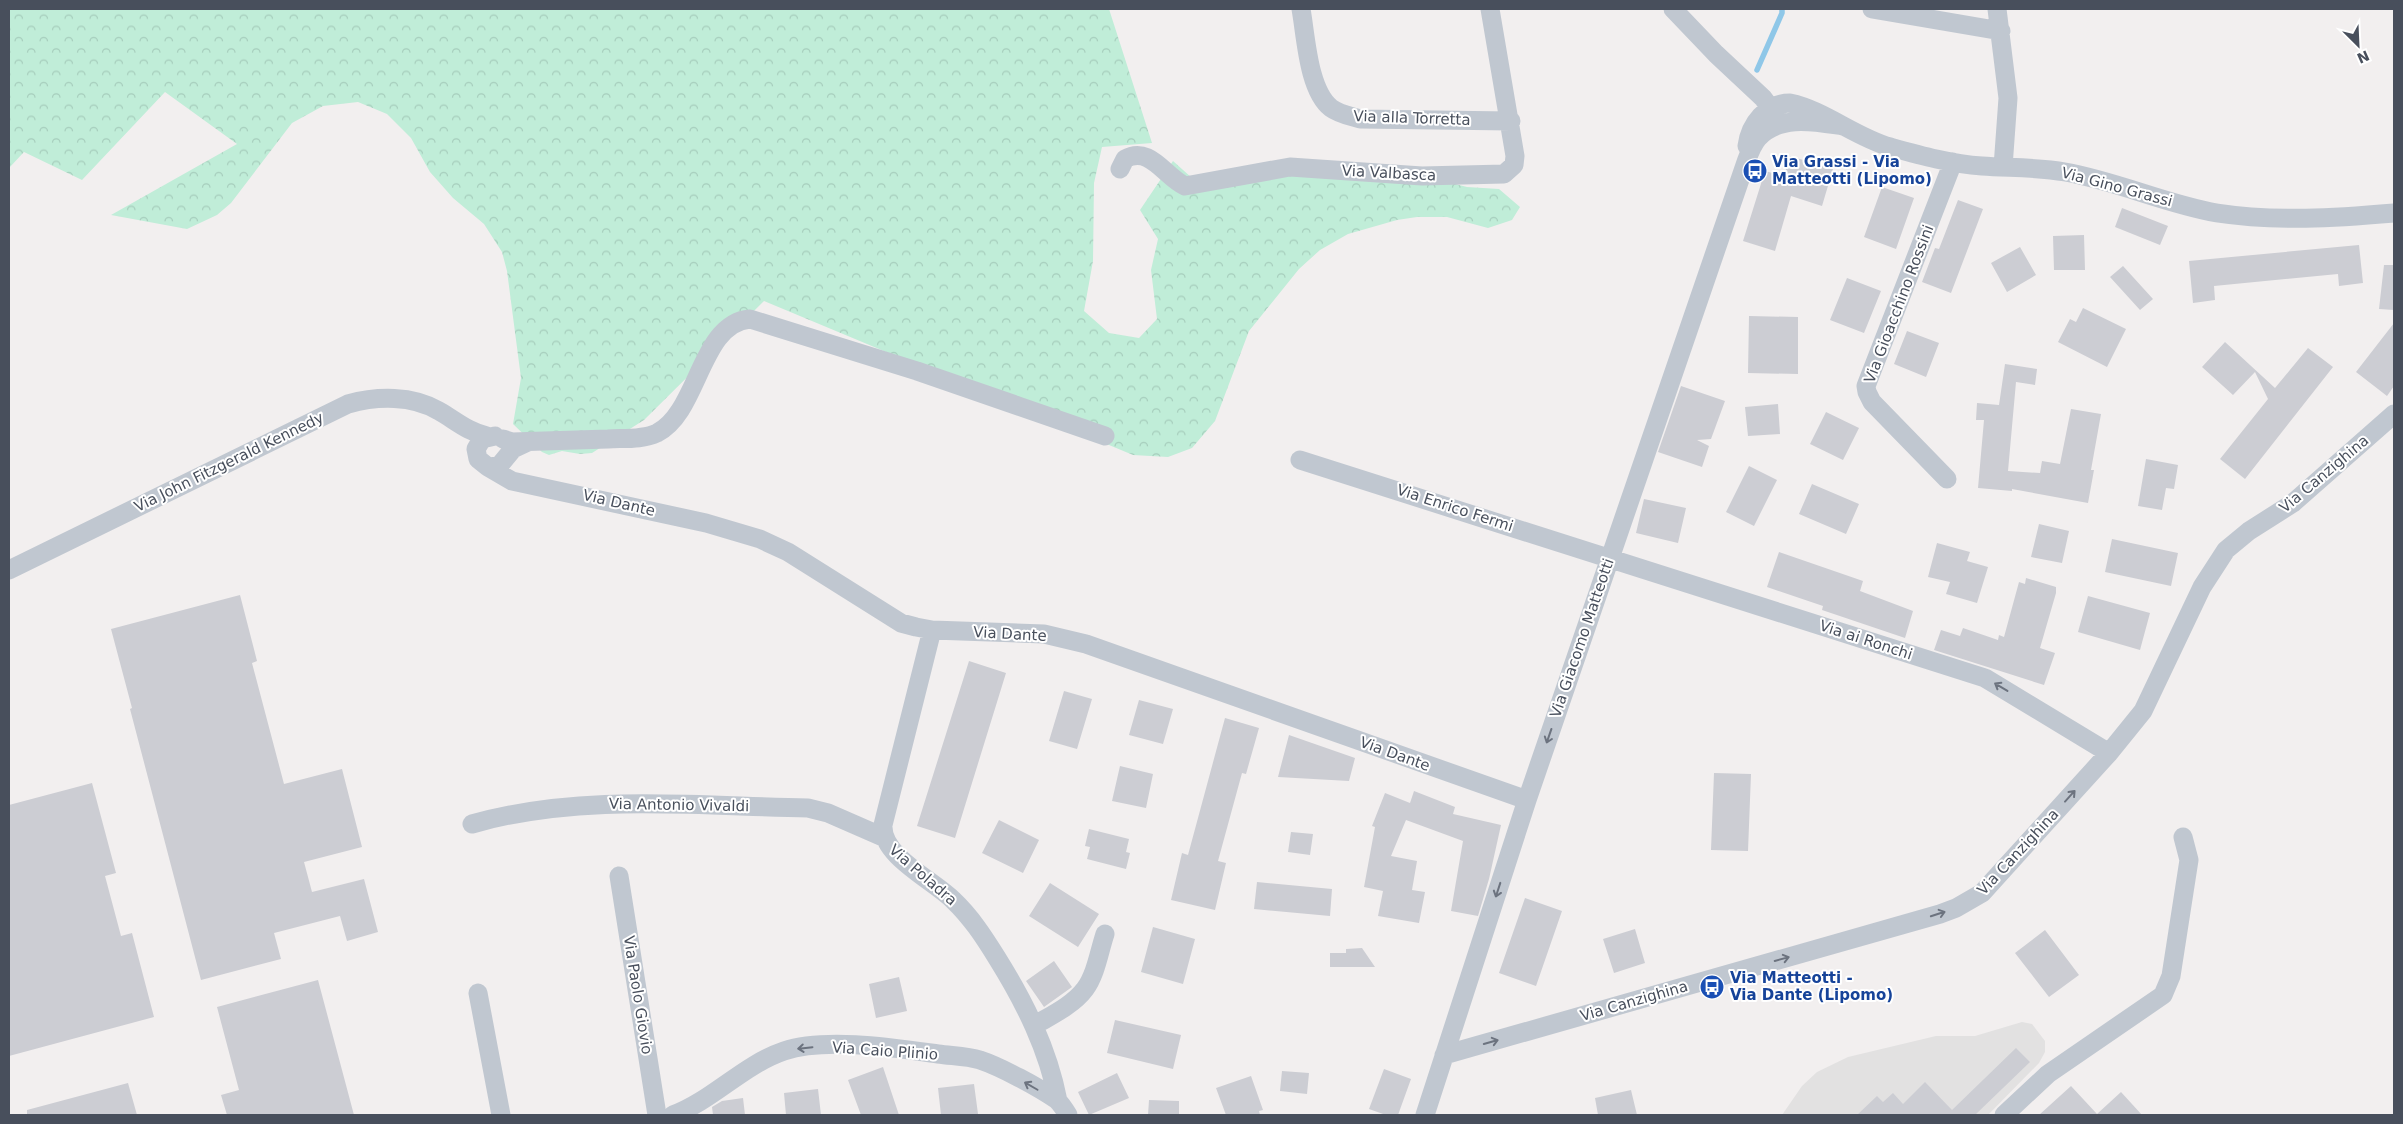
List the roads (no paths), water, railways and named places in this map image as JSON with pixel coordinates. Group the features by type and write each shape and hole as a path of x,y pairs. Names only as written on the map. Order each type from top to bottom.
{"street":[{"name":"Via alla Torretta","path":"1301,9 1316,86 1330,108 1344,115 1360,118 1511,120"},
{"name":"Via Valbasca","path":"1120,169 1125,159 1139,155 1150,158 1185,186 1290,167 1422,176 1500,176 1512,168 1515,162 1511,120 1490,9"},
{"path":"1673,9 1772,108 1781,125"},
{"path":"1688,9 1691,28"},
{"path":"1872,9 2001,31"},
{"path":"1998,9 2008,98 2003,167"},
{"name":"Via Gino Grassi","path":"1772,108 1784,103 1794,104 1888,146 1953,162 2062,172 2090,177 2163,201 2218,213 2264,217 2334,219 2394,213"},
{"name":"Via Giacomo Matteotti","path":"1746,162 1748,139 1755,123 1772,108"},
{"name":"Via Gino Grassi","path":"1781,125 1800,121 1843,126"},
{"name":"Via Giacomo Matteotti","path":"1425,1115 1527,800 1746,162 1759,136 1781,125"},
{"name":"Via Gioacchino Rossini","path":"1947,479 1872,402 1866,386 1953,162"},
{"name":"Via Gino Grassi","path":"2365,215 2394,208"},
{"path":"501,447 499,466 482,460 478,443 501,447 512,442 633,438 656,433 680,414 706,357 726,329 737,322 750,320 917,371 1105,436"},
{"name":"Via John Fitzgerald Kennedy","path":"9,570 348,404 381,398 418,401 438,410 455,422 501,447"},
{"name":"Via Canzighina","path":"1444,1055 1956,908 1990,886 2109,753 2143,711 2202,587 2226,550 2249,530 2293,503 2394,414"},
{"name":"Via John Fitzgerald Kennedy","path":"455,422 482,460"},
{"path":"501,447 512,470 526,482"},
{"name":"Via Dante","path":"482,460 512,480 706,523 760,539 788,552 901,623 932,630 1044,634 1086,644 1527,800"},
{"name":"Via Enrico Fermi","path":"1300,460 1610,557"},
{"name":"Via ai Ronchi","path":"1610,557 1985,678 2109,753"},
{"name":"Via Poladra","path":"932,630 883,825 883,837 890,849 948,894 967,913 1010,979 1035,1025 1063,1108"},
{"name":"Via Antonio Vivaldi","path":"472,824 506,814 592,804 808,808 828,813 883,837"},
{"path":"2004,1115 2048,1074 2163,995 2171,976 2189,860 2183,837"},
{"name":"Via Paolo Giovio","path":"619,876 656,1115"},
{"path":"1035,1025 1062,1009 1084,990 1092,975 1105,934"},
{"path":"478,993 501,1115"},
{"name":"Via Caio Plinio","path":"672,1115 698,1103 768,1058 786,1050 825,1046 892,1048 977,1059 1003,1070 1063,1108"}],"waterway":[{"path":"1757,70 1782,13 1782,9"}],"place":[{"name":"Via Grassi - Via Matteotti (Lipomo)","path":"1755,171"},
{"name":"Via Matteotti - Via Dante (Lipomo)","path":"1712,987"}]}
